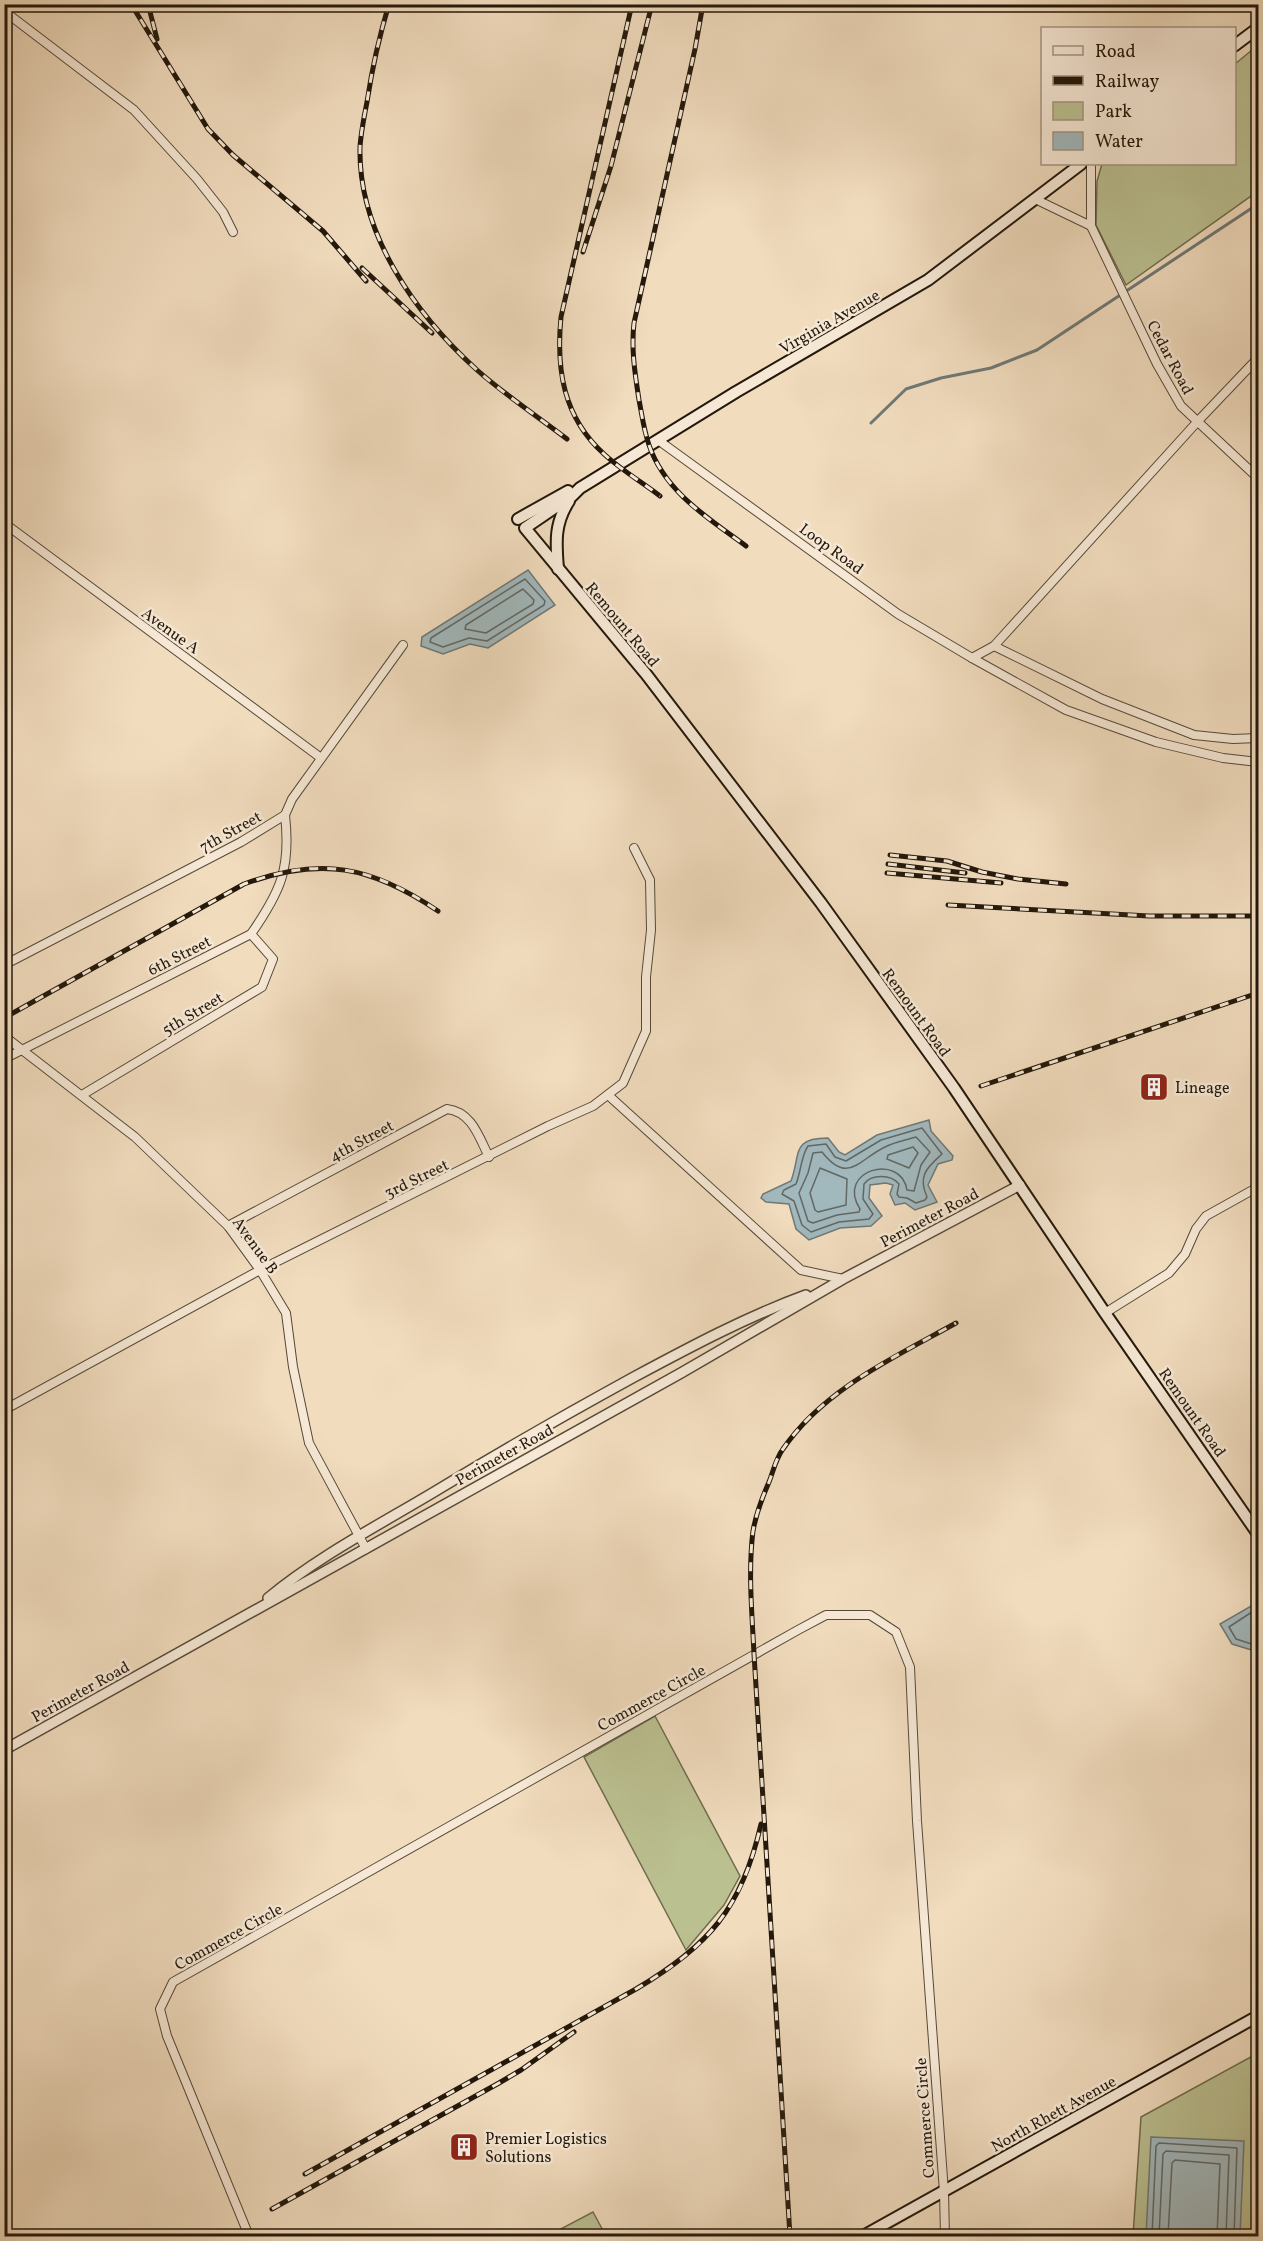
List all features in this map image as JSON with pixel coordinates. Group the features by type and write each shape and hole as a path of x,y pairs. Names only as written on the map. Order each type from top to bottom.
{"main road":[{"path":"1236,44 1258,28"},
{"name":"Virginia Avenue","path":"522,523 928,280 1080,165"},
{"path":"558,570 556,550 559,516 576,492"},
{"name":"Remount Road","path":"522,523 558,570 646,674 821,903 954,1088 1105,1313 1258,1534"},
{"name":"North Rhett Avenue","path":"863,2236 1258,2016"}],"street":[{"path":"4,11 134,110 197,179 223,212 233,232"},
{"name":"Cedar Road","path":"1091,165 1091,226 1157,364 1181,406 1258,478"},
{"path":"1035,199 1091,226"},
{"path":"972,658 994,646 1258,358"},
{"name":"Loop Road","path":"658,440 898,614 1066,710 1156,742 1223,758 1258,762"},
{"name":"Avenue A","path":"4,524 321,758"},
{"name":"7th Street","path":"4,965 241,842 285,815 292,800 321,758 403,645"},
{"path":"994,646 1102,699 1194,735 1233,740 1258,738"},
{"name":"6th Street","path":"4,1059 251,933 273,903 284,871 288,841 285,815"},
{"name":"3rd Street","path":"4,1410 260,1270 548,1126 593,1106 623,1083 646,1031 646,977 651,930 650,880 634,848"},
{"name":"5th Street","path":"82,1095 262,987 273,959 251,933"},
{"name":"Avenue B","path":"4,1036 135,1137 228,1226 260,1270 286,1313 293,1367 309,1443 366,1549"},
{"path":"608,1095 801,1270 843,1279"},
{"name":"4th Street","path":"228,1226 447,1109 459,1111 473,1125 489,1157"},
{"name":"Perimeter Road","path":"4,1750 629,1402 843,1279 1020,1185"},
{"path":"1105,1313 1169,1273 1185,1254 1196,1229 1206,1216 1258,1187"},
{"path":"250,1613 292,1578 527,1436 739,1323 830,1287"},
{"path":"618,1386 629,1402"},
{"name":"Commerce Circle","path":"249,2236 167,2036 160,2009 173,1982 826,1615 870,1615 896,1632 910,1667 917,1821 944,2192 945,2236"}],"green space":[{"path":"1258,45 1258,191 1126,285 1096,225 1097,181 1102,165 1236,165 1236,63"},
{"path":"655,1716 740,1876 724,1905 686,1950 584,1757"},
{"path":"1258,2053 1258,2236 1133,2236 1141,2117"},
{"path":"593,2212 606,2236 558,2236 555,2232"}],"water":[{"path":"528,570 555,605 488,648 470,644 443,654 421,646 422,637"},
{"path":"929,1120 931,1131 953,1156 952,1160 938,1164 928,1185 937,1202 915,1210 905,1203 895,1205 890,1194 893,1185 886,1183 870,1185 869,1198 882,1216 871,1226 840,1228 809,1240 796,1229 789,1204 766,1202 761,1198 763,1194 791,1181 799,1149 808,1141 828,1138 839,1152 845,1155 877,1135"},
{"path":"1258,1602 1258,1652 1232,1644 1220,1624"},
{"path":"1151,2137 1244,2141 1240,2236 1146,2236"}],"waterway":[{"path":"871,423 906,389 941,378 991,368 1037,350 1258,204"}],"railway":[{"path":"131,4 208,129 233,155 323,231 366,281"},
{"path":"148,4 157,39"},
{"path":"389,4 374,65 360,147 362,179 369,210 380,241 394,270 412,298 454,348 499,388 567,439"},
{"path":"632,4 561,317 560,355 565,391 579,424 590,440 624,471 660,496"},
{"path":"583,252 611,166 652,4"},
{"path":"703,4 634,323 634,362 644,429 656,462 689,503 746,546"},
{"path":"362,268 432,333"},
{"path":"890,855 947,861 982,872 1018,879 1066,884"},
{"path":"888,864 965,873"},
{"path":"4,1018 244,884 272,875 322,868 345,870 390,884 438,911"},
{"path":"887,873 1001,883"},
{"path":"948,905 1149,916 1258,916"},
{"path":"981,1086 1258,993"},
{"path":"790,2236 752,1623 753,1531 778,1457 800,1428 819,1409 862,1376 956,1323"},
{"path":"305,2174 636,1989 684,1957 719,1922 732,1902 744,1879 761,1824"},
{"path":"272,2209 499,2083 574,2032"}],"place":[{"name":"Lineage","path":"1154,1087"},
{"name":"Premier Logistics Solutions","path":"464,2147"}]}
